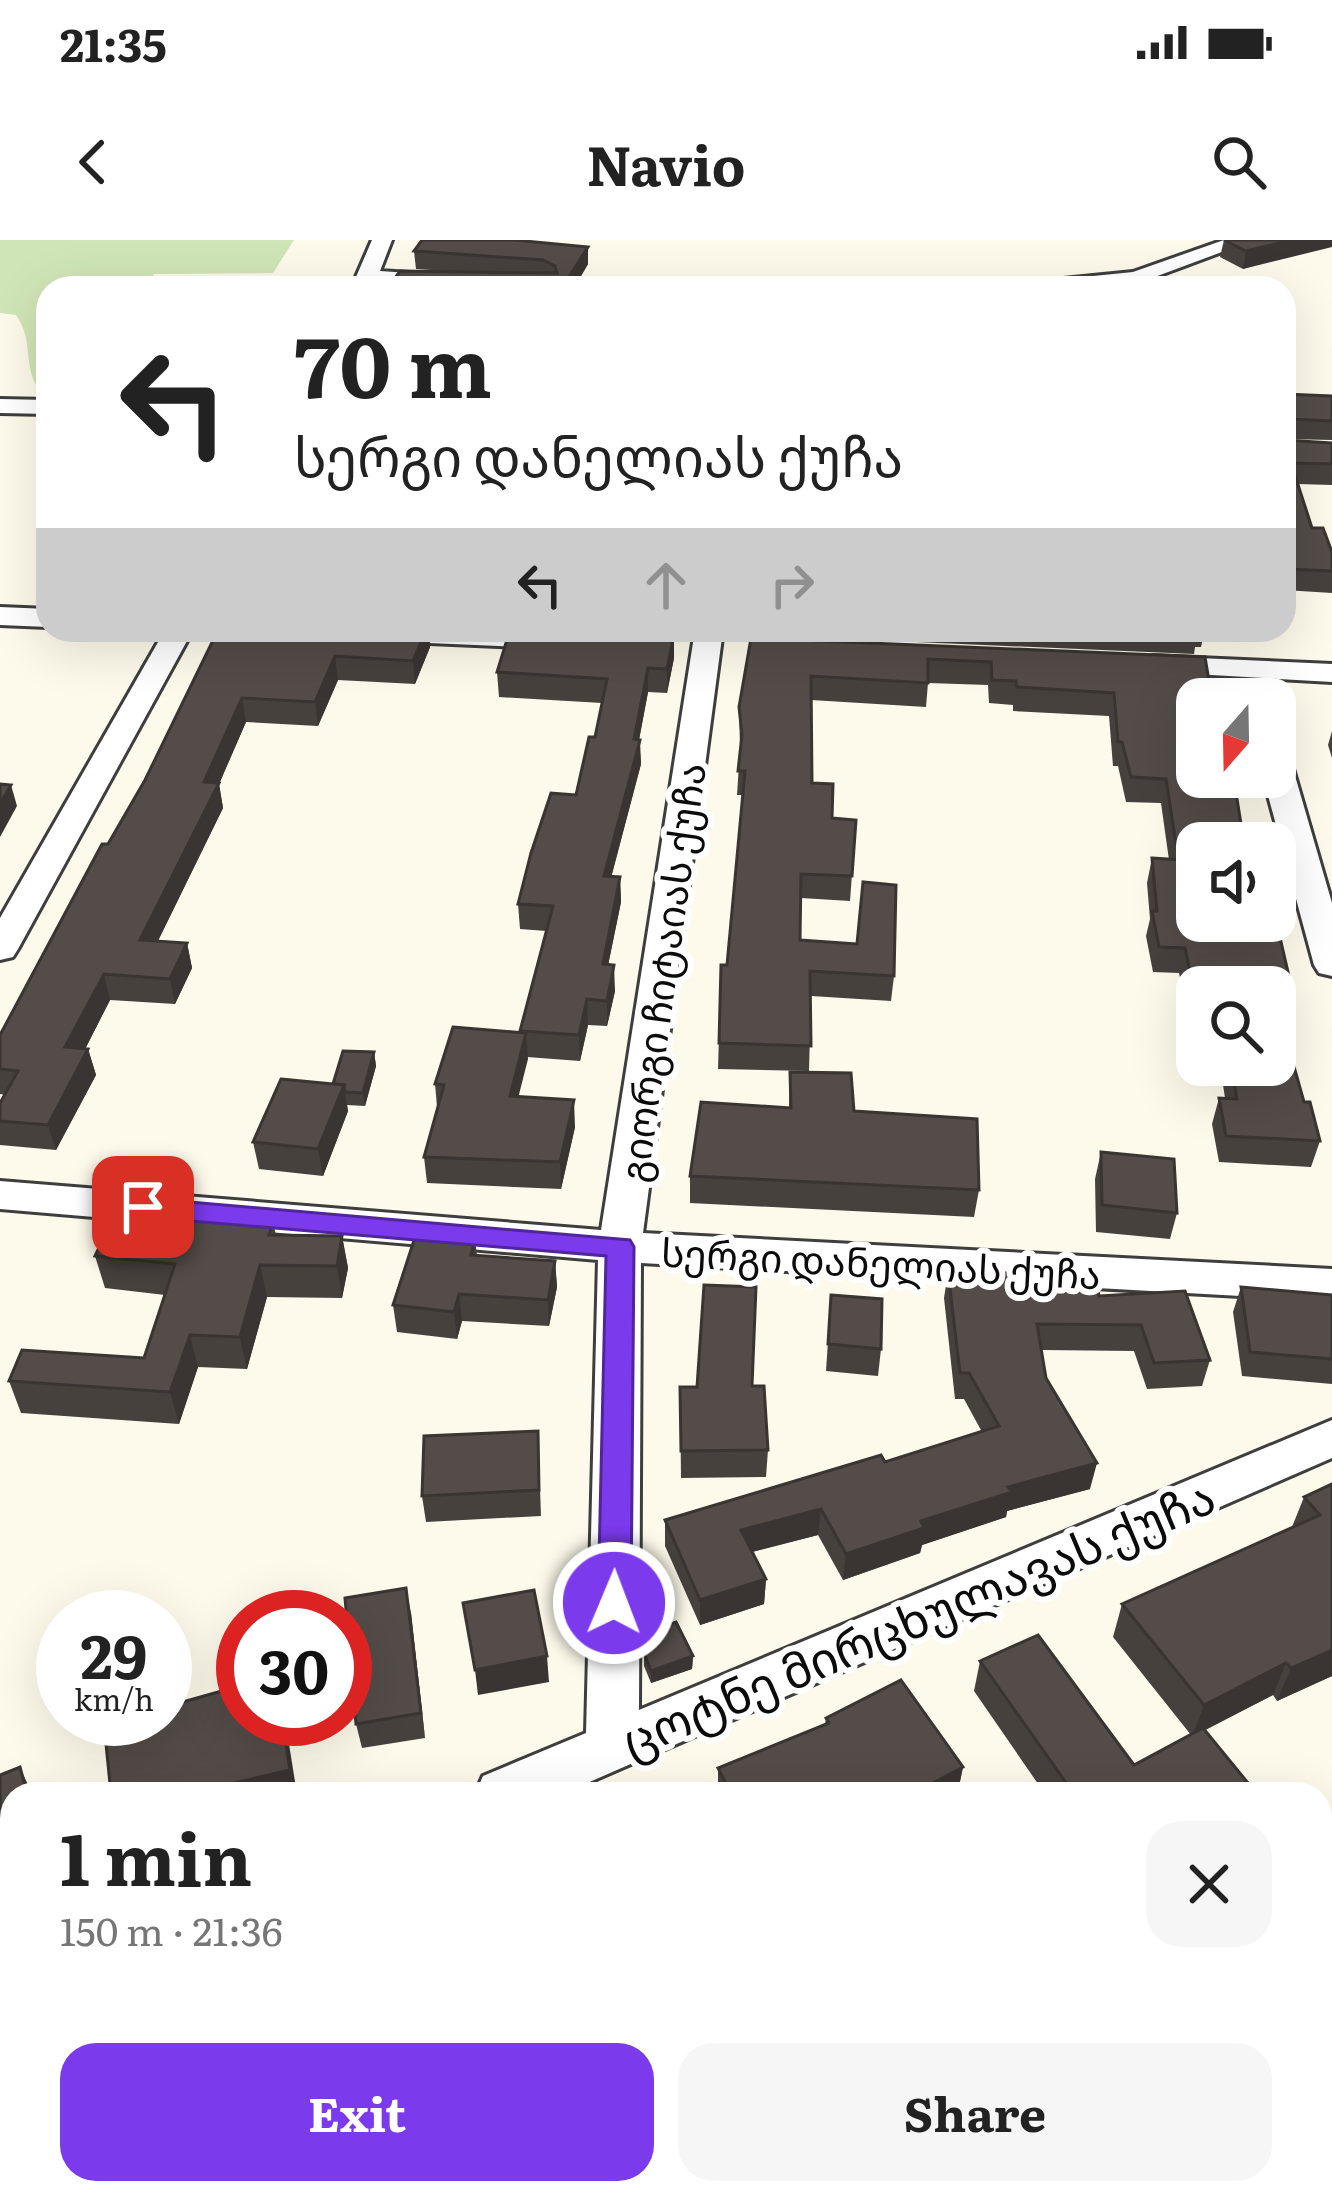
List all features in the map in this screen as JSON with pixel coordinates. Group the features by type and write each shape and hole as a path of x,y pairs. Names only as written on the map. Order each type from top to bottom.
{"street":[{"path":"367,276 382,240"},
{"path":"1155,276 1244,240"},
{"path":"0,406 36,407"},
{"path":"0,616 36,618"},
{"path":"0,949 172,642"},
{"name":"გიორგი ჩიტაიას ქუჩა","path":"612,1747 620,1247 707,642"},
{"path":"1242,642 1251,678"},
{"path":"1118,664 1212,678"},
{"path":"1296,678 1332,673"},
{"path":"1285,798 1332,965"},
{"name":"სერგი დანელიას ქუჩა","path":"0,1195 620,1247 1332,1285"},
{"name":"ცოტნე მირცხულავას ქუჩა","path":"530,1782 1332,1438"}],"green space":[{"path":"0,240 294,240 273,273 36,276 36,384 22,326 16,315 0,313"}],"building":[{"path":"422,240 514,240 588,247 570,276 396,276 400,271 557,273 555,266 543,260 414,251"},
{"path":"1224,240 1292,240 1246,251"},
{"path":"1296,394 1332,396 1332,421 1296,419"},
{"path":"1296,441 1332,443 1332,464 1296,463"},
{"path":"1296,478 1312,528 1323,528 1332,552 1332,571 1296,569"},
{"path":"212,642 421,642 413,661 335,656 315,702 242,698 204,782 219,783 140,940 187,943 170,979 104,974 65,1047 88,1049 48,1125 0,1121 0,1103 18,1071 0,1069 0,1035 102,844 108,844"},
{"path":"506,642 672,642 667,669 648,668 634,739 640,740 604,876 620,877 603,964 614,965 607,1001 587,999 579,1035 520,1031 553,906 518,904 551,793 576,795 607,679 497,672"},
{"path":"750,642 1205,657 1208,678 1176,678 1176,798 1237,798 1241,822 1176,822 1176,844 1166,779 1131,777 1122,742 1118,742 1114,693 1017,687 1016,681 992,680 991,662 928,659 928,683 811,676 812,783 833,784 832,818 856,820 852,876 801,874 800,940 857,944 863,882 896,885 894,976 810,971 811,1046 719,1043 721,965 727,965 745,771 738,771 739,707"},
{"path":"0,784 11,785 0,804"},
{"path":"1152,858 1176,860 1176,942 1281,942 1287,966 1189,966 1185,948 1159,947 1152,911 1157,911"},
{"path":"453,1027 526,1033 510,1096 574,1100 560,1162 424,1157 444,1085 435,1084"},
{"path":"343,1051 374,1052 363,1093 345,1092 344,1085 333,1084"},
{"path":"790,1072 851,1073 854,1111 977,1119 979,1190 690,1176 701,1102 791,1108"},
{"path":"1296,1074 1304,1102 1310,1102 1320,1141 1226,1136 1219,1098 1237,1099 1235,1086 1296,1086"},
{"path":"281,1079 344,1085 318,1149 253,1142"},
{"path":"1101,1152 1174,1159 1177,1213 1102,1205"},
{"path":"116,1212 273,1222 269,1235 342,1236 337,1266 260,1265 240,1337 190,1335 170,1392 9,1381 22,1350 144,1358 175,1264 95,1256"},
{"path":"416,1234 475,1240 471,1255 555,1261 548,1300 459,1294 454,1312 393,1305"},
{"path":"948,1272 1008,1273 1009,1279 1096,1280 1099,1296 1185,1291 1210,1360 1154,1363 1141,1325 1037,1324 1046,1378 1097,1463 1008,1487 1012,1492 921,1521 924,1528 846,1554 821,1509 741,1530 766,1579 700,1600 665,1520 881,1455 885,1462 999,1426 969,1373 960,1373"},
{"path":"704,1285 756,1287 752,1386 764,1386 768,1450 681,1451 680,1387 697,1387"},
{"path":"1241,1287 1332,1295 1332,1359 1250,1352"},
{"path":"831,1295 882,1299 881,1349 828,1344"},
{"path":"538,1431 539,1490 422,1496 424,1436"},
{"path":"1332,1484 1332,1650 1291,1668 1286,1663 1204,1705 1122,1604 1320,1515 1304,1497"},
{"path":"406,1588 421,1713 372,1721 372,1594"},
{"path":"534,1590 547,1656 475,1670 463,1603"},
{"path":"676,1622 693,1656 651,1671 644,1653 644,1633"},
{"path":"1038,1635 1134,1765 1203,1728 1247,1782 1066,1782 980,1661"},
{"path":"901,1680 963,1767 935,1782 725,1782 718,1768 829,1723 826,1718"},
{"path":"216,1693 216,1746 286,1746 290,1770 238,1782 110,1782 106,1746 192,1746 192,1699"},
{"path":"20,1767 24,1782 0,1782 0,1775"}],"route":[{"path":"143,1207 620,1247 614,1603"}]}
